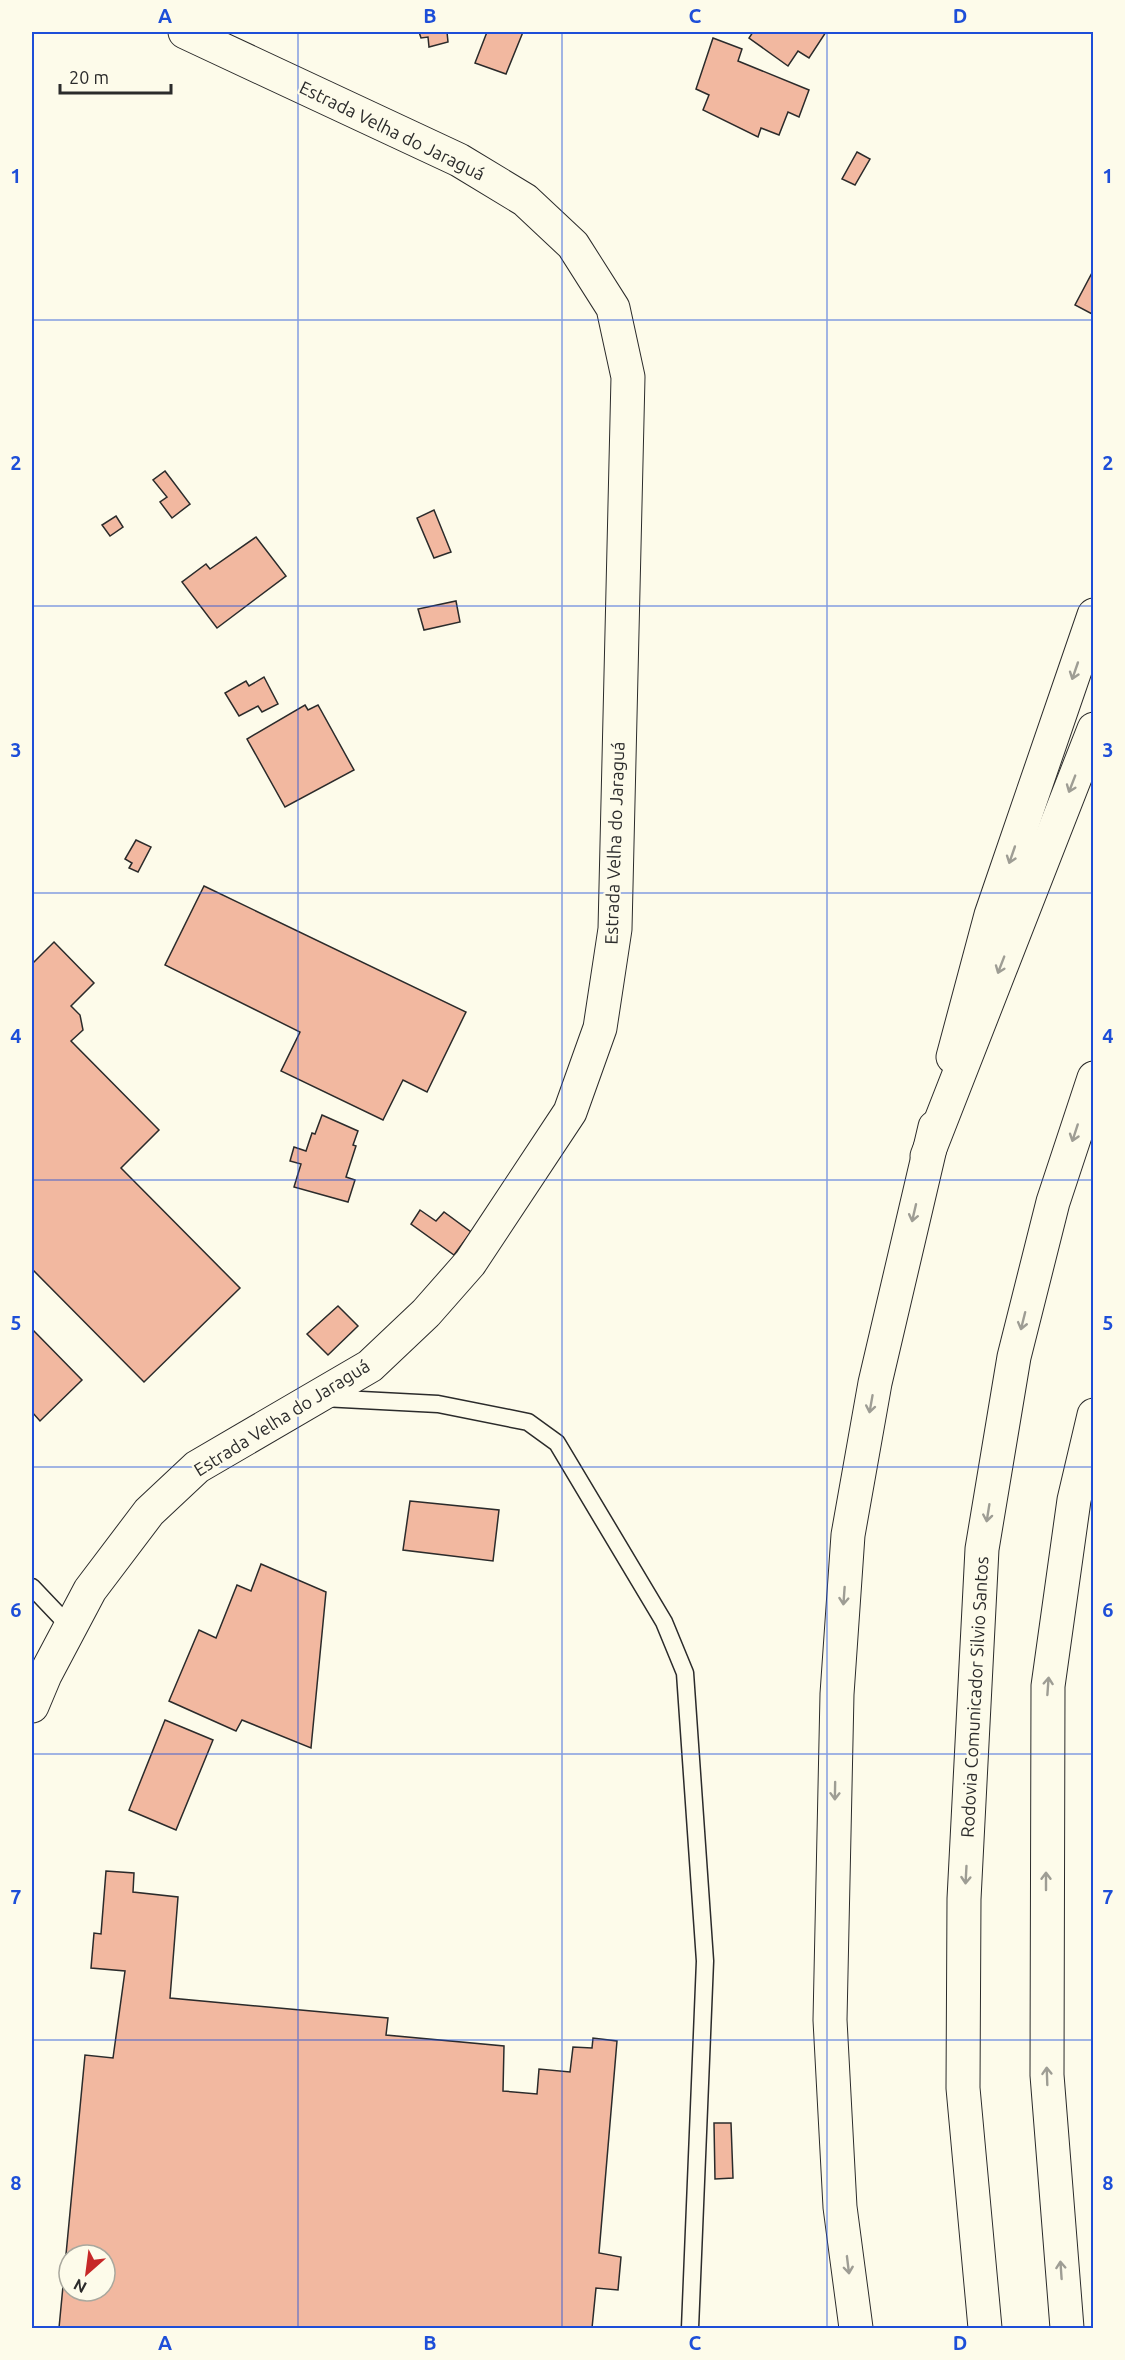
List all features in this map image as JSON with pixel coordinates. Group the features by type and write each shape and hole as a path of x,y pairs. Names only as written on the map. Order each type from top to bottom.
{"main road":[{"name":"Estrada Velha do Jaraguá","path":"32,1706 45,1675 90,1590 149,1512 197,1467 370,1366 426,1313 470,1263 570,1112 600,1028 615,929 628,376 613,308 573,245 525,200 459,159 185,32"},
{"path":"855,2327 840,2207 830,2020 837,1694 848,1535 875,1383 927,1156 991,915 1094,615"},
{"path":"927,1156 1094,729"},
{"name":"Rodovia Comunicador Silvio Santos","path":"985,2328 963,2088 964,1899 982,1549 1014,1357 1053,1202 1094,1078"},
{"path":"1067,2328 1047,2075 1048,1686 1074,1500 1094,1414"}],"lane":[{"path":"315,1398 438,1404 528,1422 557,1443 664,1622 685,1673 705,1961 690,2328"},
{"path":"32,1587 70,1626"}],"building":[{"path":"419,32 447,32 448,42 429,47 428,37 421,38"},
{"path":"487,32 523,32 506,74 475,63"},
{"path":"753,32 826,32 809,58 798,51 788,66 749,38"},
{"path":"713,38 742,49 738,61 809,90 799,117 788,112 779,135 761,128 758,137 703,110 709,95 696,89"},
{"path":"857,152 870,159 855,185 842,179"},
{"path":"1094,271 1094,315 1075,305"},
{"path":"165,471 190,504 172,518 160,502 167,497 153,480"},
{"path":"434,510 451,552 434,558 417,518"},
{"path":"116,516 123,527 110,536 102,525"},
{"path":"256,537 286,576 217,628 182,582 206,564 210,569"},
{"path":"456,601 460,622 424,630 418,609"},
{"path":"264,677 278,704 262,712 258,706 239,716 225,693 246,681 249,686"},
{"path":"305,705 308,710 318,705 354,770 285,807 247,739"},
{"path":"136,840 151,847 138,872 129,868 132,863 125,859"},
{"path":"204,886 466,1012 427,1092 403,1080 383,1120 281,1071 300,1032 165,965"},
{"path":"54,942 94,983 71,1006 80,1015 83,1030 71,1041 159,1130 121,1168 240,1288 144,1382 32,1269 32,964"},
{"path":"322,1115 358,1131 353,1145 356,1146 346,1177 355,1180 348,1202 294,1187 301,1164 290,1161 294,1147 306,1151 312,1133 315,1134"},
{"path":"420,1210 436,1221 444,1212 471,1232 454,1255 411,1224"},
{"path":"338,1306 358,1326 328,1355 307,1334"},
{"path":"32,1329 82,1380 40,1421 32,1412"},
{"path":"410,1501 499,1510 493,1561 403,1550"},
{"path":"261,1564 326,1592 311,1748 242,1720 236,1731 169,1701 199,1630 216,1638 237,1585 251,1591"},
{"path":"165,1720 213,1740 176,1830 129,1810"},
{"path":"106,1871 134,1873 133,1892 178,1897 170,1998 388,2018 386,2035 504,2046 503,2091 537,2094 539,2069 570,2072 573,2047 592,2048 593,2038 617,2041 599,2253 621,2257 618,2290 596,2288 592,2328 59,2328 61,2303 117,2303 117,2243 67,2243 85,2055 113,2058 125,1971 91,1968 94,1933 101,1934"},
{"path":"714,2123 731,2123 733,2178 715,2179"}]}
